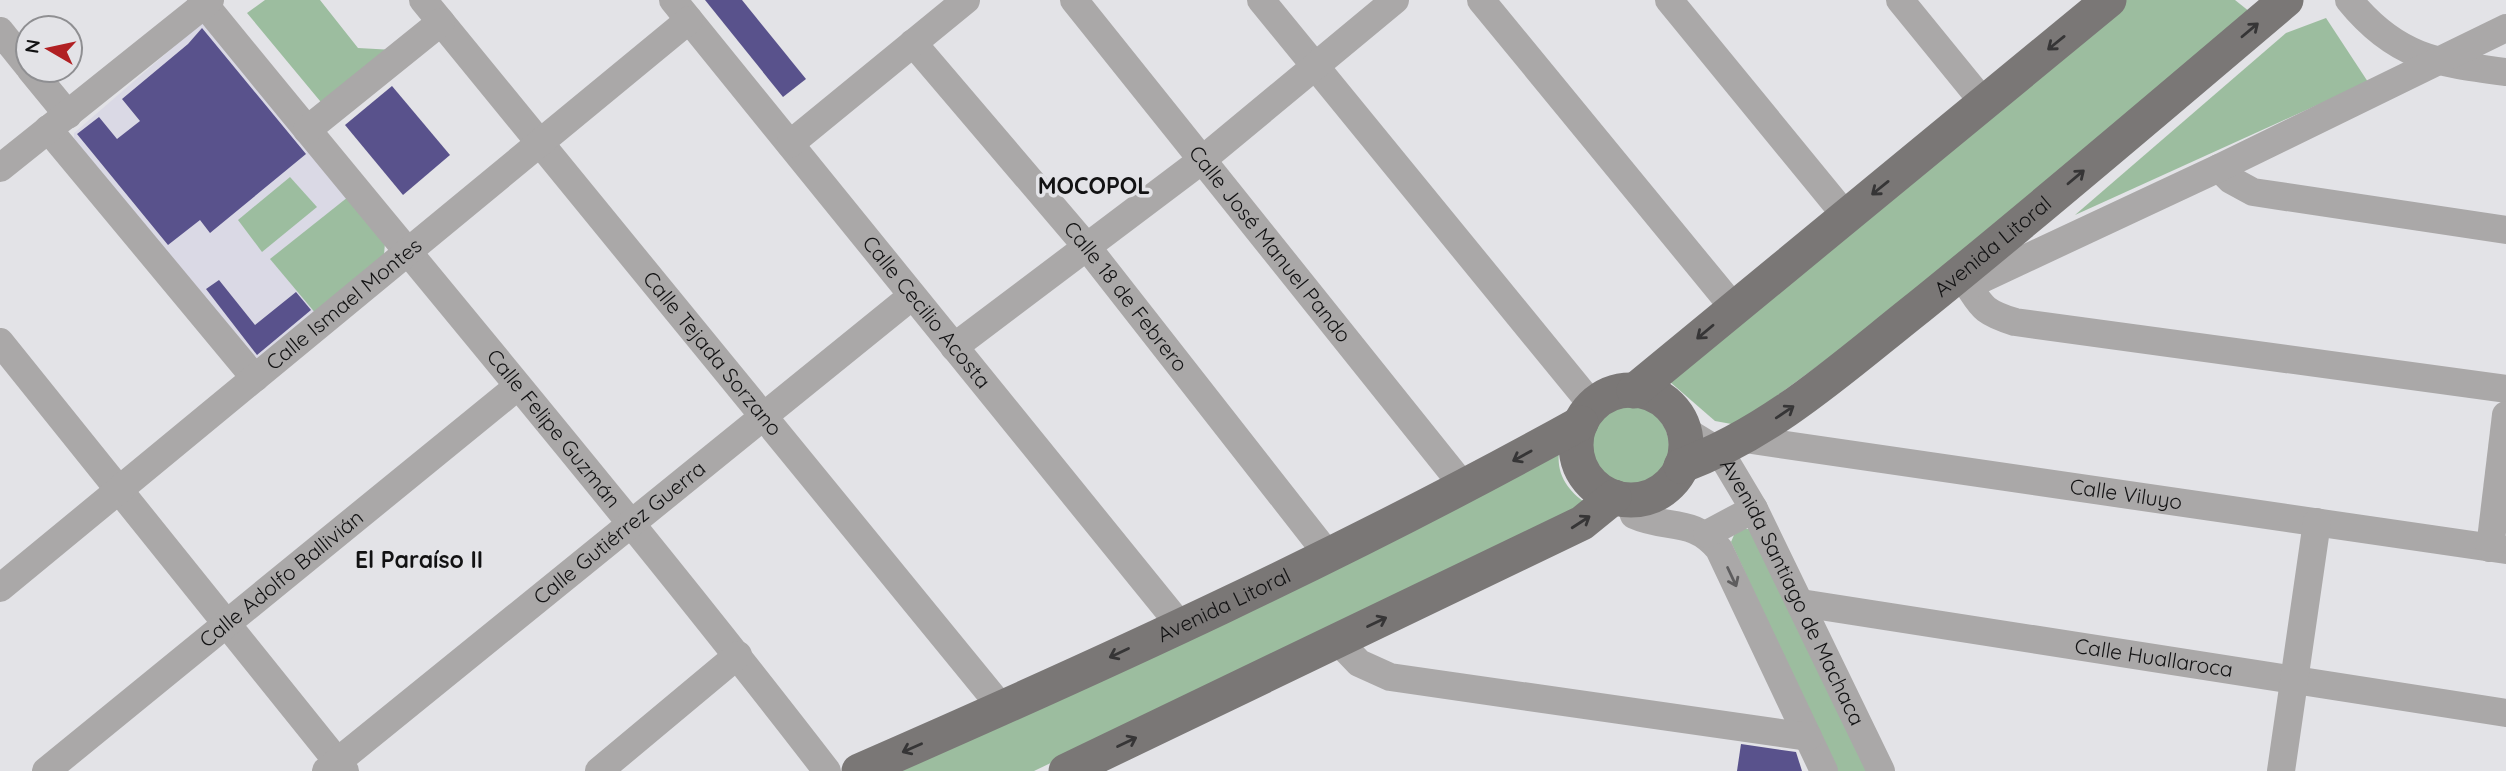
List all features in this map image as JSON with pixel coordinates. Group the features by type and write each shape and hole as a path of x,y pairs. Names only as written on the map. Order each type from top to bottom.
{"main road":[{"path":"1634,391 2109,0"},
{"name":"Avenida Litoral","path":"1681,466 1732,445 1793,407 1964,280 2286,0"},
{"path":"1067,771 1582,523 1621,498 1658,492 1672,481 1681,466 1685,448 1684,430 1668,404 1652,394 1634,391 1612,394 1587,415 1577,449 1582,470 1599,489 1621,498"},
{"name":"Avenida Litoral","path":"859,771 1002,708 1329,556 1465,488 1587,415"}],"street":[{"name":"Calle Tejada Sorzano","path":"423,0 1002,708"},
{"path":"790,144 966,0"},
{"name":"Calle José Manuel Pando","path":"1074,0 1465,488"},
{"path":"1261,0 1587,415"},
{"path":"954,347 1202,160 1395,0"},
{"path":"1481,0 1734,308"},
{"path":"1669,0 1846,216"},
{"path":"1900,0 1984,103"},
{"path":"2349,0 2385,36 2410,52 2438,63 2506,72"},
{"path":"0,168 205,1"},
{"name":"Calle Felipe Guzmán","path":"205,1 407,253 632,523 827,771"},
{"name":"Calle Ismael Montes","path":"0,588 540,143 681,10"},
{"name":"Calle Cecilio Acosta","path":"681,10 1180,625"},
{"path":"307,130 440,22"},
{"path":"2506,28 2219,168 1964,280 1976,302 1984,309 1992,315 2015,322 2506,389"},
{"path":"0,31 14,48"},
{"name":"Calle 18 de Febrero","path":"913,43 1087,247 1329,556"},
{"path":"39,84 58,122 255,378"},
{"path":"2219,168 2231,180 2253,192 2506,230"},
{"name":"Calle Gutiérrez Guerra","path":"336,768 912,296"},
{"path":"0,342 227,625 336,768"},
{"name":"Calle Adolfo Ballivián","path":"46,771 517,387"},
{"path":"2498,549 2506,415"},
{"name":"Avenida Santiago de Machaca","path":"1684,430 1732,445 1754,509 1881,771"},
{"name":"Calle Viluyo","path":"1732,445 2317,522 2498,549"},
{"path":"1621,498 1634,515 1644,520 1679,524 1707,534 1719,549 1824,771"},
{"path":"1707,534 1754,509"},
{"path":"2281,771 2317,522"},
{"name":"Calle Huallaroca","path":"1801,603 2506,713"},
{"path":"1338,641 1359,663 1390,677 1808,737"},
{"path":"599,771 738,655"}],"shaded area":[{"path":"206,19 385,242 384,255 260,362 74,140 74,133"}],"green space":[{"path":"265,0 320,0 358,48 394,50 325,107 247,13"},
{"path":"2119,0 2235,0 2255,16 1875,324 1737,425 1715,421 1662,375"},
{"path":"2326,18 2368,82 2075,215 2286,33"},
{"path":"290,177 317,207 262,252 238,220"},
{"path":"348,197 385,242 384,255 317,315 270,259"},
{"path":"1628,405 1644,408 1657,417 1666,430 1669,446 1666,462 1657,475 1644,484 1628,487 1612,484 1599,475 1590,462 1587,446 1590,430 1599,417 1612,408"},
{"path":"1559,452 1562,476 1576,495 1589,505 1034,771 888,771"},
{"path":"1743,529 1751,529 1869,771 1836,771 1731,542 1734,535"}],"building":[{"path":"705,0 742,0 806,79 783,97"},
{"path":"202,28 306,154 210,233 200,220 168,245 77,134 99,117 117,139 140,121 122,99 188,44"},
{"path":"392,86 450,155 403,195 345,125"},
{"path":"219,280 255,325 296,292 311,310 257,355 206,289"},
{"path":"1741,744 1796,752 1802,771 1737,771"}],"district":[{"name":"MOCOPOL","path":"1094,186"},
{"name":"El Paraíso II","path":"419,560"}]}
